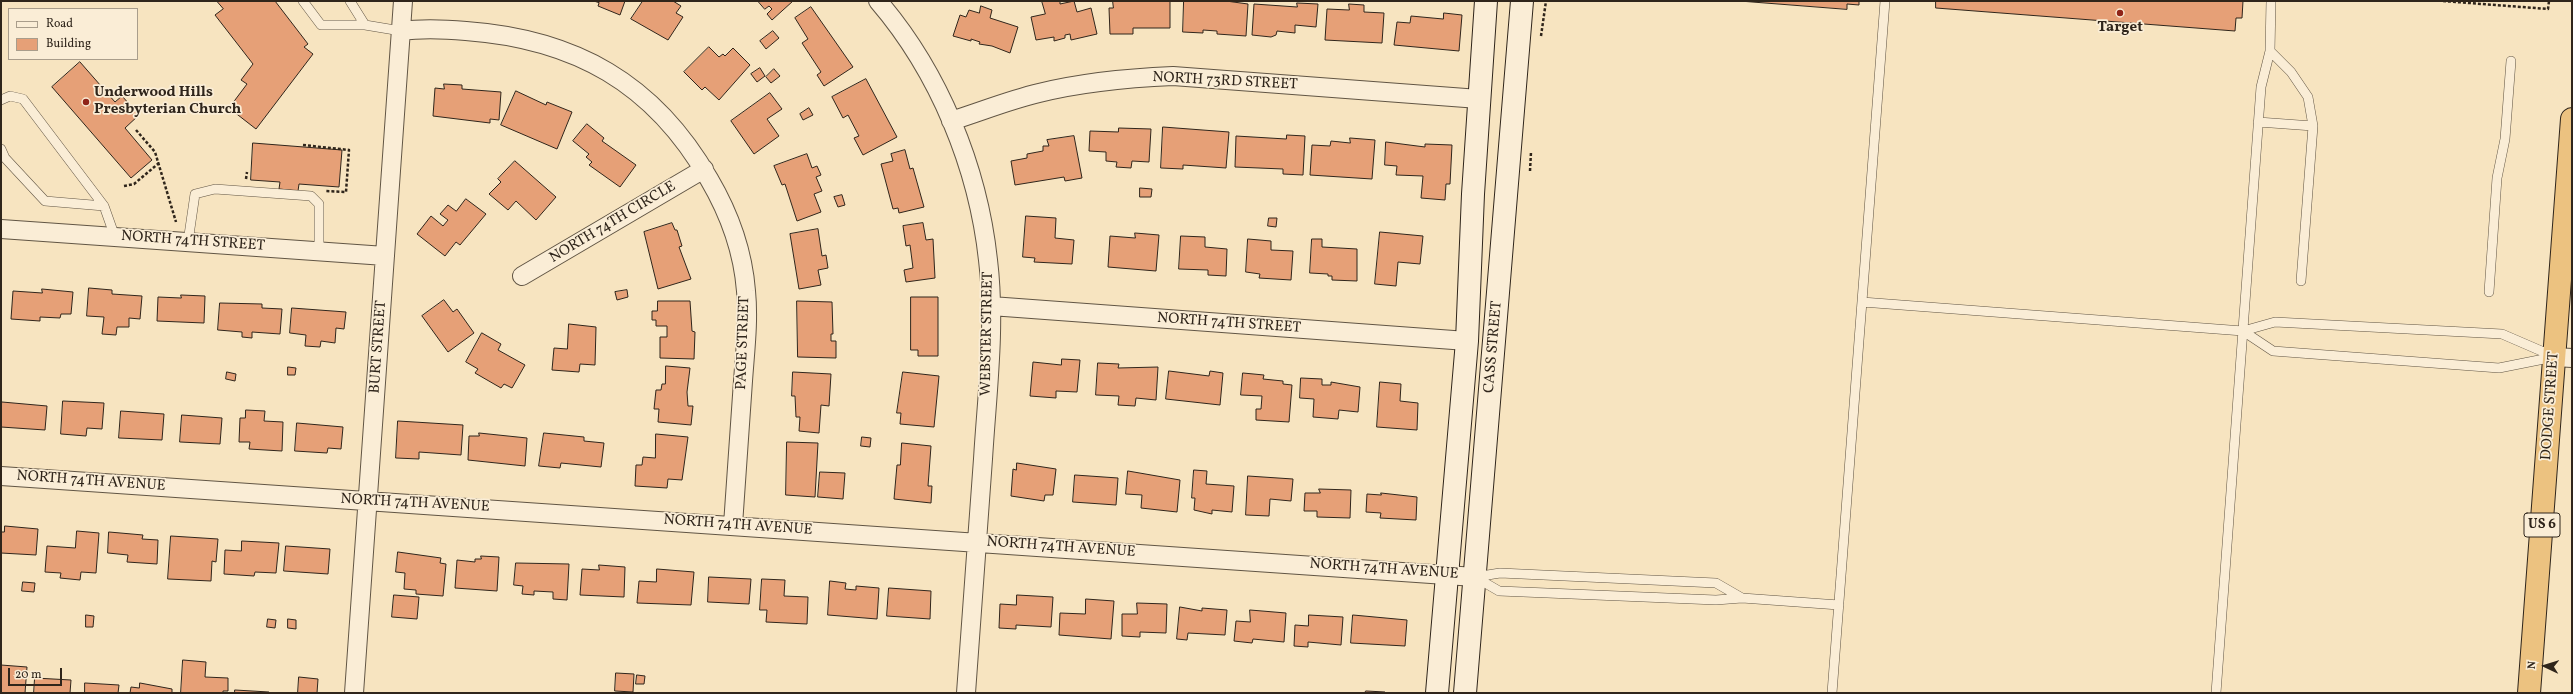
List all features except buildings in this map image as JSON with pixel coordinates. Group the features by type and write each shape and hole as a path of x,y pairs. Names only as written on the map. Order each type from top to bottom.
{"highway":[{"name":"DODGE STREET","path":"2529,693 2563,358 2572,119"}],"main road":[{"name":"CASS STREET","path":"1437,693 1467,341 1479,99 1486,1"},
{"name":"CASS STREET","path":"1465,693 1522,1"}],"street":[{"name":"BURT STREET","path":"354,693 403,1"},
{"name":"WEBSTER STREET","path":"878,1 897,23 925,67 951,121 967,163 981,212 989,260 991,306 990,348 966,693"},
{"path":"401,31 421,28 498,33 528,39 564,50 596,64 625,83 656,108 687,142 704,169"},
{"name":"NORTH 73RD STREET","path":"951,121 1039,93 1101,81 1142,77 1173,76 1479,99"},
{"name":"NORTH 74TH CIRCLE","path":"522,276 704,169"},
{"name":"PAGE STREET","path":"704,169 718,193 733,229 742,260 746,291 747,326 733,525"},
{"name":"NORTH 74TH STREET","path":"1,229 385,256"},
{"name":"NORTH 74TH STREET","path":"991,306 1467,341"},
{"name":"NORTH 74TH AVENUE","path":"1,476 1475,577"}],"lane":[{"path":"303,1 320,25 365,25 401,31"},
{"path":"350,1 365,25"},
{"path":"1832,693 1885,1"},
{"path":"2216,693 2258,122 2261,87 2270,51 2271,1"},
{"path":"2270,51 2291,72 2308,97 2313,126 2301,281"},
{"path":"2489,292 2497,178 2505,139 2511,61"},
{"path":"1,100 10,96 23,99 104,206 115,237"},
{"path":"2258,122 2313,126"},
{"path":"1,149 5,158 45,200 104,206"},
{"path":"188,242 195,194 215,189 311,196 319,204 319,251"},
{"path":"1862,302 2243,331 2275,322 2502,334 2563,358"},
{"path":"2243,331 2273,351 2499,368 2563,358"},
{"path":"1475,577 1500,573 1716,583 1742,598"},
{"path":"1475,577 1500,591 1716,600 1742,598 1839,605"}],"path":[{"path":"2443,1 2548,9 2549,1"},
{"path":"136,130 155,152 176,222"},
{"path":"303,145 349,150 346,192 317,190"},
{"path":"124,186 134,184 159,163"},
{"path":"246,178 247,172"}],"place":[{"name":"Target","path":"2120,13"},
{"name":"Underwood Hills Presbyterian Church","path":"86,102"}]}
